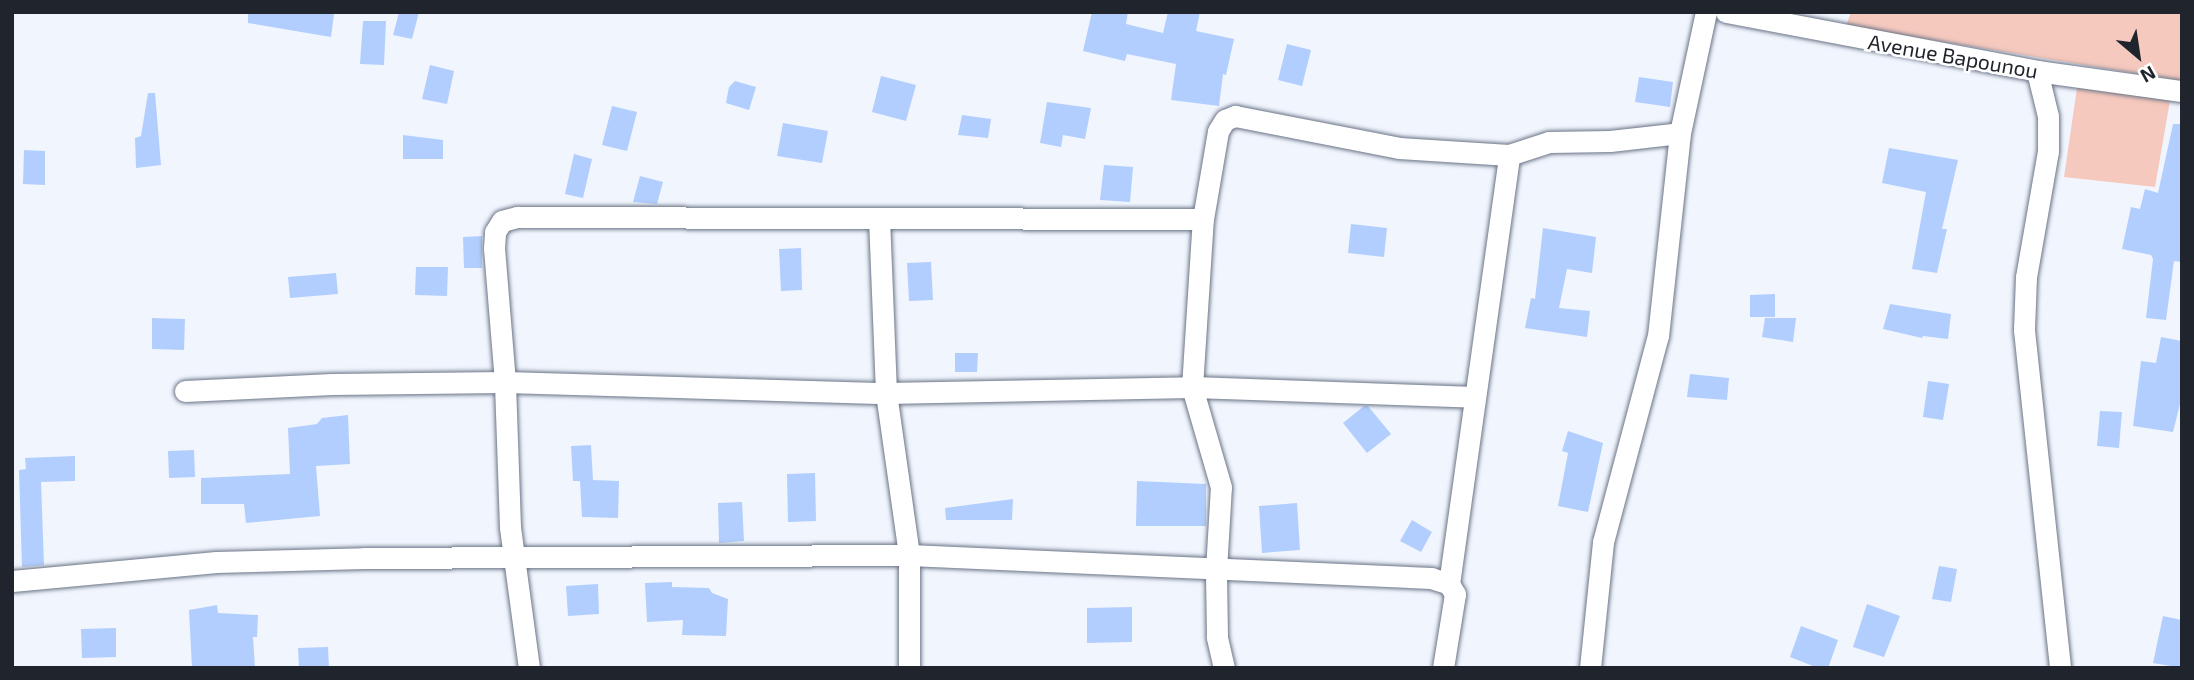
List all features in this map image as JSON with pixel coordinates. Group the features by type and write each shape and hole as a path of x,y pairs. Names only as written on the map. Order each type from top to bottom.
{"street":[{"path":"1590,668 1603,542 1658,336 1681,133 1706,12"},
{"name":"Avenue Bapounou","path":"1726,12 1798,18 2037,71 2182,91"},
{"path":"2037,71 2048,116 2048,151 2026,277 2024,330 2060,668"},
{"path":"1224,668 1217,637 1216,570 1221,486 1192,387 1203,219 1218,131 1225,120 1236,116 1399,148 1509,155 1549,142 1610,141 1681,133"},
{"path":"1443,668 1455,594 1449,584 1509,155"},
{"path":"529,668 510,527 505,382 494,248 495,232 502,220 517,217 1203,219"},
{"path":"879,218 886,393 909,555 909,668"},
{"path":"185,391 332,384 505,382 886,393 1192,387 1475,397"},
{"path":"12,581 216,562 364,558 909,555 1430,578 1449,584"}],"shaded area":[{"path":"1851,12 2182,12 2182,81 1846,26"},
{"path":"2078,81 2171,95 2155,187 2064,177"}],"building":[{"path":"248,12 334,14 331,37 248,23"},
{"path":"399,12 419,12 412,39 393,35"},
{"path":"1092,12 1128,12 1126,24 1163,33 1168,12 1200,12 1196,31 1234,39 1226,75 1223,74 1219,106 1171,100 1176,64 1127,54 1125,61 1083,51"},
{"path":"363,21 386,21 384,65 360,64"},
{"path":"1287,44 1311,50 1302,86 1278,80"},
{"path":"430,65 454,71 447,104 422,99"},
{"path":"881,76 916,85 906,121 872,112"},
{"path":"1639,77 1673,82 1670,107 1635,102"},
{"path":"735,81 756,87 749,110 726,103 729,87"},
{"path":"148,93 155,93 161,165 136,168 135,138 141,136"},
{"path":"1047,102 1091,108 1085,139 1063,135 1061,147 1040,143"},
{"path":"612,106 637,112 627,151 602,145"},
{"path":"962,115 991,119 988,138 958,135"},
{"path":"783,123 828,131 822,163 777,156"},
{"path":"2173,124 2182,124 2182,262 2174,261 2166,320 2146,318 2153,259 2151,255 2122,249 2131,207 2140,209 2145,189 2158,193"},
{"path":"403,135 443,140 443,159 403,159"},
{"path":"1889,148 1958,160 1942,229 1947,229 1937,273 1912,269 1926,192 1882,183"},
{"path":"24,150 45,151 45,185 23,184"},
{"path":"574,154 592,159 583,198 565,194"},
{"path":"1104,165 1133,167 1130,202 1100,200"},
{"path":"640,176 663,182 657,204 633,202"},
{"path":"1351,224 1387,228 1384,257 1348,253"},
{"path":"1543,228 1596,237 1592,273 1567,269 1559,308 1590,311 1587,337 1525,328 1531,298 1535,299"},
{"path":"482,236 482,268 464,268 463,237"},
{"path":"801,248 802,290 781,291 779,249"},
{"path":"931,262 933,300 909,301 907,263"},
{"path":"416,267 448,267 447,296 415,295"},
{"path":"336,273 338,294 290,298 288,277"},
{"path":"1775,294 1775,317 1750,317 1750,295"},
{"path":"1890,304 1951,314 1948,339 1922,338 1883,329"},
{"path":"152,318 185,319 184,350 152,349"},
{"path":"1765,318 1796,318 1793,342 1762,337"},
{"path":"2161,337 2182,341 2182,396 2173,432 2133,426 2141,361 2156,363"},
{"path":"955,353 978,353 977,372 955,372"},
{"path":"1690,374 1729,378 1727,400 1687,397"},
{"path":"1928,381 1949,384 1943,420 1923,417"},
{"path":"1364,406 1368,406 1391,434 1367,453 1343,423"},
{"path":"2100,411 2122,412 2119,448 2097,446"},
{"path":"348,415 350,464 316,466 320,516 246,523 244,504 201,504 201,478 290,474 288,428 317,424 322,418"},
{"path":"1568,431 1603,443 1588,512 1558,506 1568,453 1562,451"},
{"path":"591,445 593,480 619,481 618,518 582,517 580,481 573,481 571,446"},
{"path":"194,450 195,477 169,478 168,451"},
{"path":"75,456 75,481 41,482 44,565 22,567 19,470 26,469 25,458"},
{"path":"815,473 816,521 788,522 787,474"},
{"path":"1137,481 1206,484 1206,526 1136,526"},
{"path":"1013,499 1012,520 946,520 945,508"},
{"path":"742,502 744,541 719,543 718,503"},
{"path":"1297,503 1300,550 1262,553 1259,506"},
{"path":"1412,520 1432,532 1421,552 1400,541"},
{"path":"1939,566 1957,569 1951,602 1932,599"},
{"path":"672,582 672,587 709,588 712,593 728,599 726,636 682,635 683,620 647,622 645,583"},
{"path":"598,584 599,614 568,616 566,586"},
{"path":"1867,604 1900,616 1884,657 1853,647"},
{"path":"217,605 218,613 258,615 257,637 253,637 255,668 192,668 189,610"},
{"path":"1132,607 1132,642 1087,643 1087,608"},
{"path":"2163,616 2182,620 2182,668 2153,663"},
{"path":"1801,626 1838,640 1828,668 1818,668 1790,657"},
{"path":"116,628 116,657 82,658 81,629"},
{"path":"328,647 329,668 299,668 298,648"}]}
